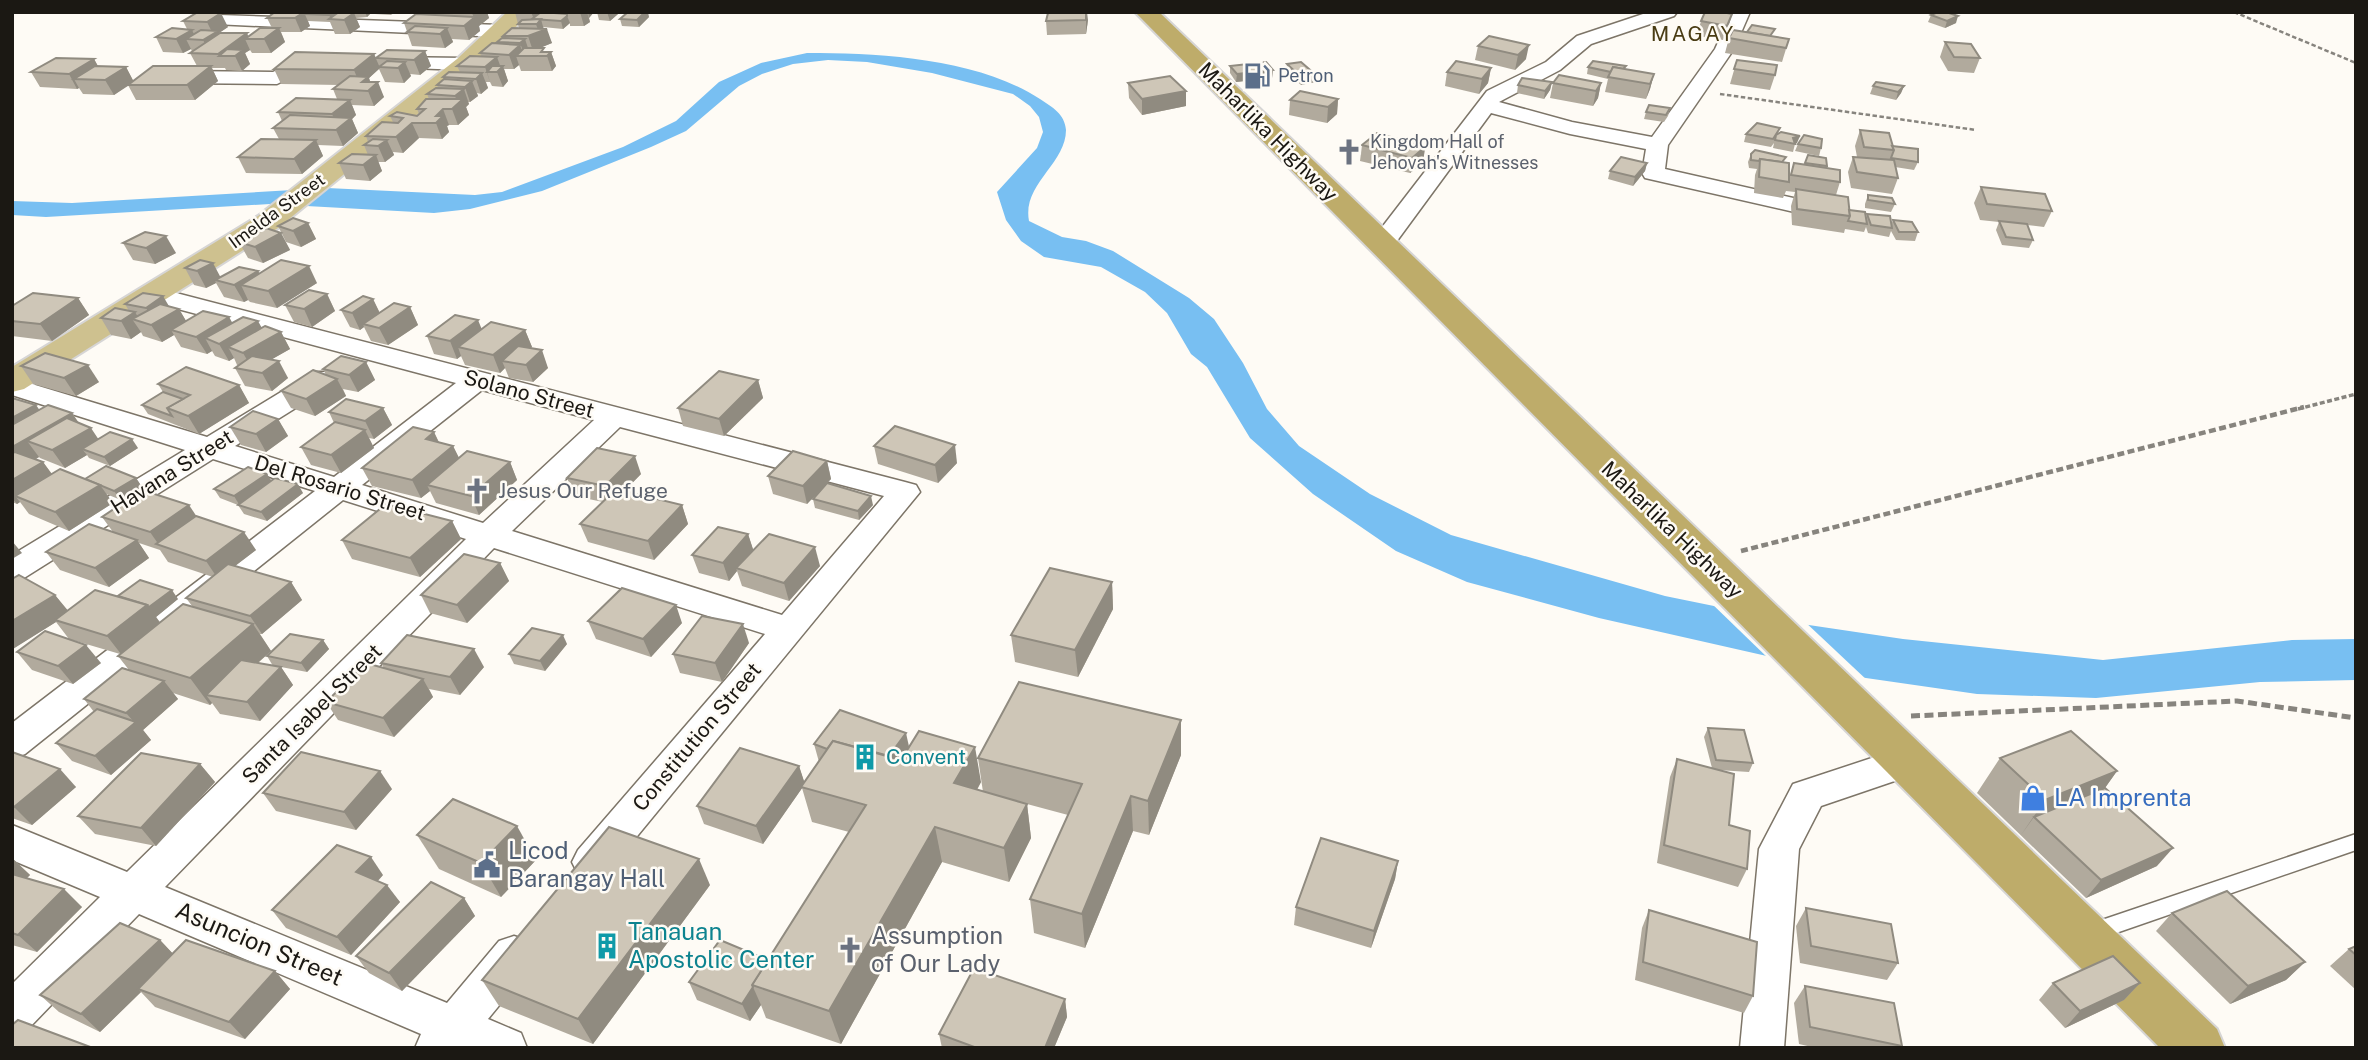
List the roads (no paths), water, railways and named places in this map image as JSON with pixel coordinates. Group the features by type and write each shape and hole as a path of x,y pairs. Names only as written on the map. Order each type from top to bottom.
{"highway":[{"name":"Maharlika Highway","path":"1146,12 2198,1048"}],"main road":[{"name":"Imelda Street","path":"12,384 268,222 464,64 520,12"}],"street":[{"path":"1382,244 1494,95 1553,66 1586,31 1668,12"},
{"path":"1741,12 1724,49 1657,145 1653,173 1803,207"},
{"path":"220,20 500,31"},
{"path":"153,76 277,78 303,63 330,63"},
{"path":"370,63 464,64"},
{"path":"1487,105 1570,128 1657,145"},
{"name":"Solano Street","path":"153,295 905,492"},
{"name":"Havana Street","path":"12,570 368,351"},
{"path":"12,744 477,380"},
{"name":"Del Rosario Street","path":"12,384 787,629"},
{"name":"Santa Isabel Street","path":"12,1014 489,535 615,416"},
{"name":"Constitution Street","path":"571,887 905,492"},
{"path":"1762,1048 1779,849 1807,795 1908,761"},
{"name":"Asuncion Street","path":"12,842 136,892 445,1037 505,1048"},
{"path":"445,1037 535,929"}],"lane":[{"path":"2085,935 2356,842"}],"water":[{"path":"807,53 865,54 958,66 1015,85 1053,108 1065,124 1064,142 1032,196 1029,221 1062,237 1086,241 1113,251 1189,298 1214,319 1243,363 1267,409 1299,446 1370,494 1451,535 1665,596 1802,624 1903,639 2103,660 2292,640 2356,639 2356,680 2260,682 2096,698 1977,694 1859,677 1599,618 1467,582 1396,551 1313,494 1250,438 1207,367 1191,354 1167,313 1145,292 1101,267 1044,257 1021,241 1006,220 997,192 1037,148 1043,132 1039,117 1030,106 1013,94 932,73 867,62 828,60 793,64 762,74 739,86 686,131 651,147 542,191 470,209 434,213 270,204 46,217 12,215 12,201 72,203 327,188 475,195 502,192 623,147 676,121 719,82 761,63"}],"place":[{"name":"Petron","path":"1257,76"},
{"name":"Kingdom Hall of Jehovah's Witnesses","path":"1349,152"},
{"name":"Jesus Our Refuge","path":"477,491"},
{"name":"Convent","path":"865,757"},
{"name":"LA Imprenta","path":"2033,798"},
{"name":"Licod Barangay Hall","path":"487,865"},
{"name":"Tanauan Apostolic Center","path":"607,946"},
{"name":"Assumption of Our Lady","path":"850,950"}],"district":[{"name":"MAGAY","path":"1693,34"}]}
